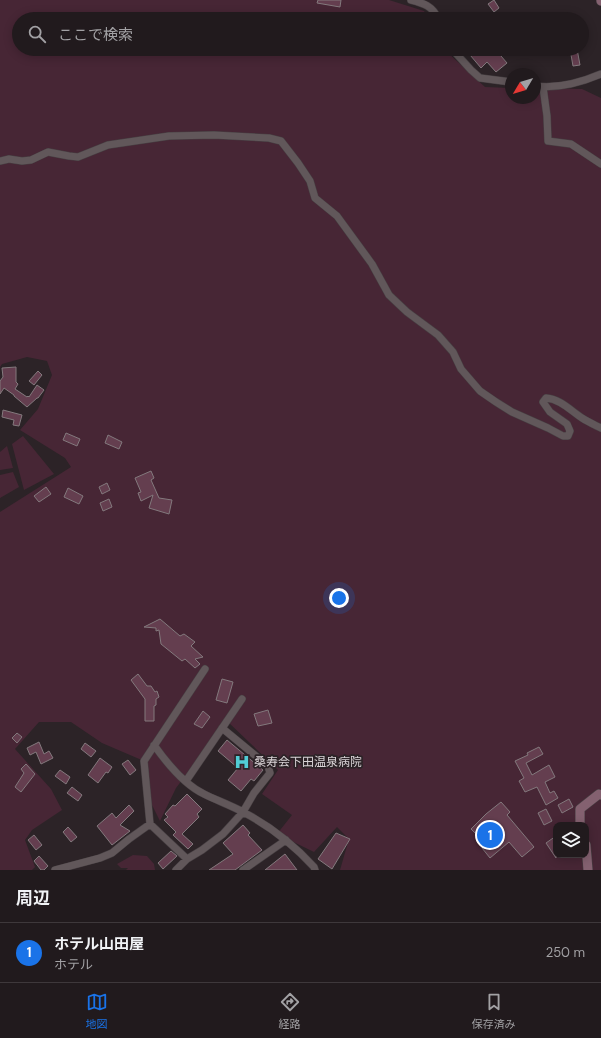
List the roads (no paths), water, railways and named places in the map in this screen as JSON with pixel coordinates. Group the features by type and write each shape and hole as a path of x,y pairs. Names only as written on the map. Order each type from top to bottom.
{"main road":[{"path":"580,822 580,808 599,794 601,795"},
{"path":"587,858 588,870"}],"street":[{"path":"411,0 427,4 434,12"},
{"path":"458,56 470,70 480,78 505,81"},
{"path":"601,74 568,85 543,87 547,116 548,141 571,144 601,164"},
{"path":"0,161 10,159 26,160 48,152 78,157 108,145 169,136 214,135 269,138 281,141 310,181 315,198 337,216 372,264 390,295 407,312 438,335 452,352 461,369 480,392 512,412 563,436 568,436 570,431 567,424 550,412 543,402 546,398 551,398 560,402 582,418 601,428"},
{"path":"187,859 150,824 144,761 205,669"},
{"path":"186,781 242,699"},
{"path":"176,870 187,859 202,850 222,834 243,812 254,793 270,773 268,766 222,728"},
{"path":"154,745 170,766 186,781 202,793 243,812 286,840 300,852 313,869"},
{"path":"55,870 100,858 112,853 150,824"},
{"path":"243,870 286,840"}],"place":[{"name":"桑寿会下田温泉病院","path":"242,762"},
{"name":"ホテル山田屋","path":"490,835"}]}
